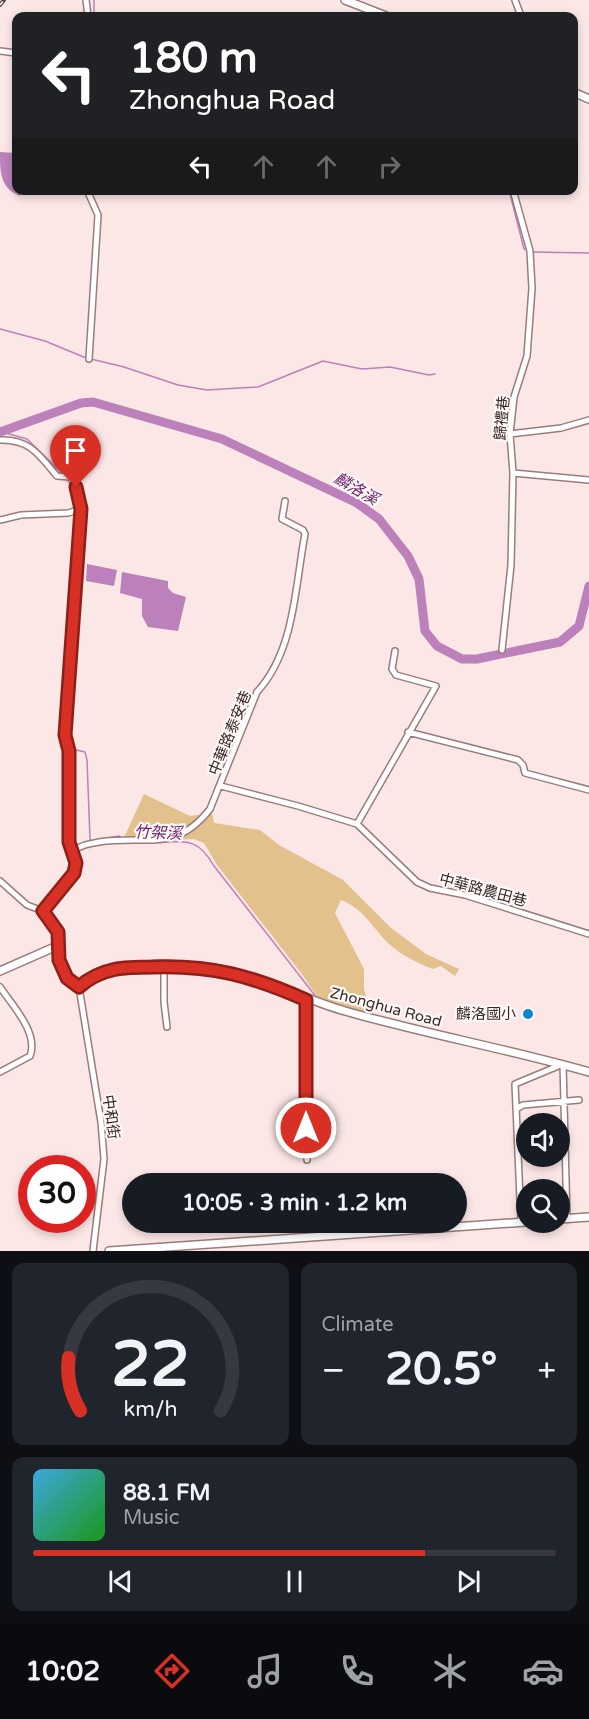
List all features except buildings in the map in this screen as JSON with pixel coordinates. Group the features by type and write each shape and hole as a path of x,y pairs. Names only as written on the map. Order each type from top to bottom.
{"street":[{"path":"345,0 376,12"},
{"path":"89,195 98,215 89,359"},
{"name":"歸禮巷","path":"502,650 511,565 513,473 510,434 514,397 527,356 532,288 530,251 514,195"},
{"path":"510,434 561,428 589,420"},
{"path":"0,440 31,446 57,476 70,477 76,487 81,509 65,735 69,751 69,842 76,863 74,873 43,911"},
{"path":"513,473 589,480"},
{"name":"中華路泰安巷","path":"73,851 85,844 123,839 170,840 179,837 202,819 221,786 257,692 268,681 291,621 305,534 303,530 282,519 285,501"},
{"path":"0,520 21,515 68,513 81,509"},
{"path":"357,824 436,686 396,675 392,669 395,651"},
{"path":"408,732 518,760 523,765 525,773 589,790"},
{"name":"中華路農田巷","path":"221,786 357,824 417,882 430,888 465,895 589,934"},
{"path":"0,881 27,905 43,911 58,932 59,960 67,978 79,987"},
{"path":"0,971 57,946"},
{"path":"164,966 167,1028"},
{"name":"Zhonghua Road","path":"79,987 111,969 192,966 234,972 306,1000 589,1072"},
{"path":"0,987 31,1035 32,1051 30,1056 0,1072"},
{"name":"中和街","path":"79,987 101,1122 104,1159 93,1251"},
{"path":"306,1000 307,1160"},
{"path":"522,1179 515,1084 564,1064 563,1179"},
{"path":"518,1108 523,1105 579,1100"},
{"path":"570,1218 589,1217"},
{"path":"109,1251 516,1223"}],"shaded area":[{"path":"0,152 12,153 12,192 5,184 1,173"},
{"path":"87,564 117,570 114,586 86,581"},
{"path":"122,572 168,581 168,588 173,593 186,597 178,631 148,627 142,616 142,599 120,593"},
{"path":"144,794 190,816 212,813 214,823 260,830 279,845 343,880 391,928 426,954 459,969 455,976 441,966 433,969 409,958 388,943 362,913 341,900 335,913 364,969 364,988 370,1014 321,1002 217,865 204,843 194,839 122,842"}],"waterway":[{"path":"94,0 94,12"},
{"path":"510,195 524,249 529,251"},
{"path":"533,252 589,253"},
{"path":"0,329 45,341 86,358"},
{"path":"91,359 178,385 207,390 258,387 323,361 362,369 390,367 429,375 435,374"},
{"name":"麟洛溪","path":"0,432 81,403 93,402 222,439 357,503 379,519 408,556 419,579 425,631 437,646 462,659 477,659 560,642 579,626 589,586"},
{"name":"竹架溪","path":"2,432 27,439 61,472 74,472 84,496 83,507"},
{"name":"竹架溪","path":"83,512 69,731 72,749 85,752 87,760 90,839 91,841 119,836 122,839"},
{"name":"竹架溪","path":"161,842 187,842 203,851 317,998"}],"railway":[{"path":"0,5 4,0"}],"place":[{"name":"麟洛國小","path":"528,1014"}],"route":[{"path":"76,487 81,509 65,735 69,751 69,842 76,863 74,873 43,911 58,932 59,960 67,978 79,987 100,973 120,967 192,966 234,972 275,986 306,1000 306,1128"}]}
